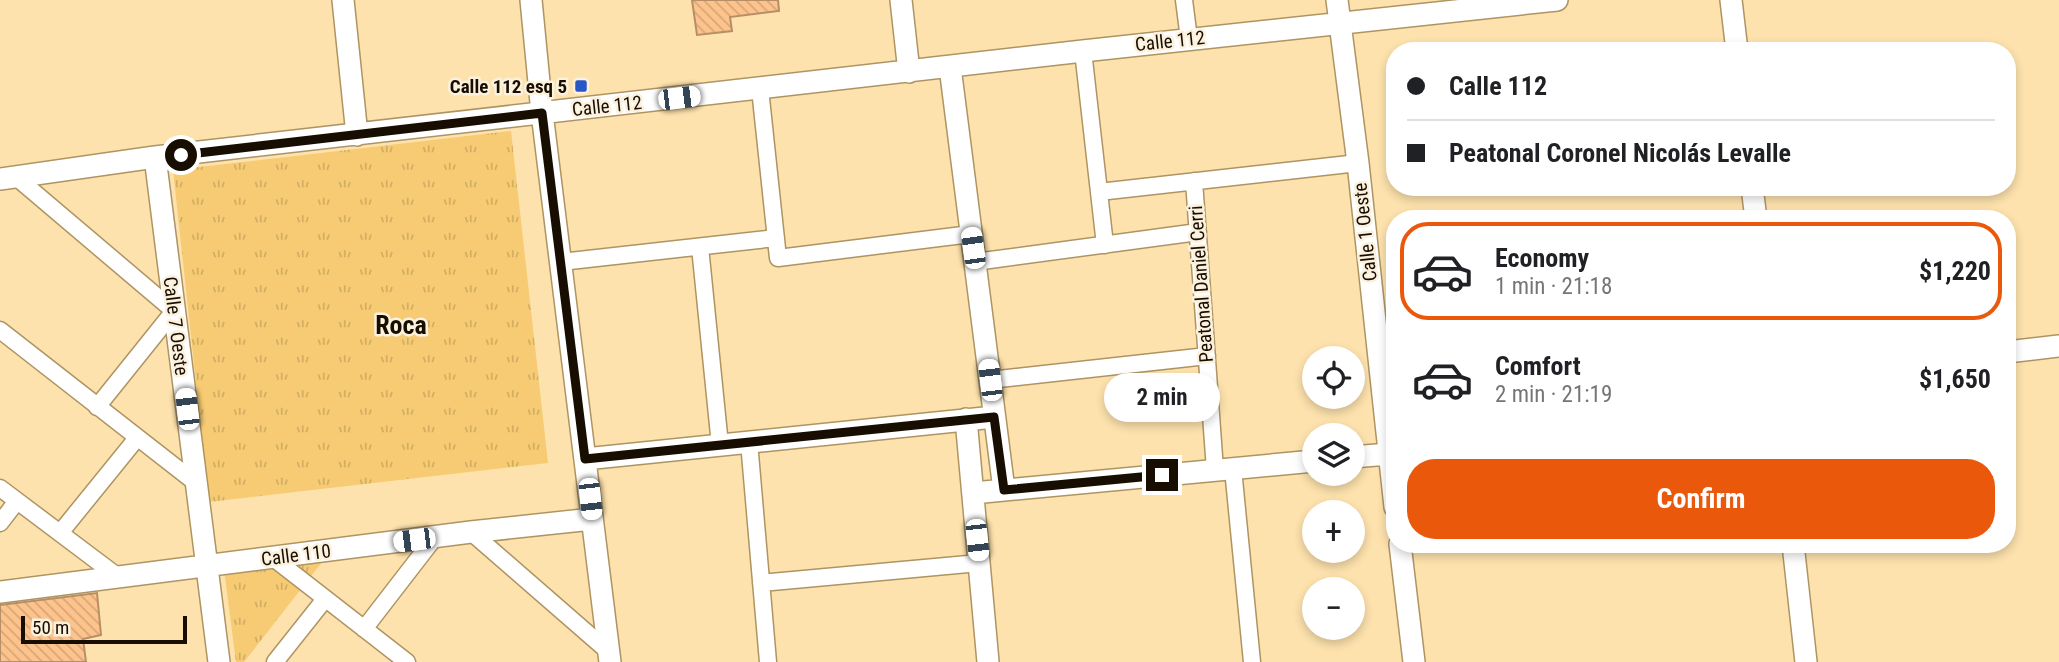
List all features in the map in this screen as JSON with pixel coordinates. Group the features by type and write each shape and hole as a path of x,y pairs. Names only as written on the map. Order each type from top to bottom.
{"street":[{"path":"343,0 358,135"},
{"path":"531,0 607,659"},
{"path":"901,0 909,72"},
{"path":"1184,0 1189,39"},
{"name":"Calle 1 Oeste","path":"1337,0 1386,384"},
{"name":"Calle 112","path":"8,178 155,157 1189,39 1558,0"},
{"path":"1731,0 1736,42"},
{"path":"1083,51 1105,245"},
{"path":"950,67 1004,490"},
{"path":"760,89 778,258 971,234"},
{"name":"Calle 7 Oeste","path":"155,157 219,662"},
{"path":"1099,192 1358,163"},
{"path":"8,178 174,311 97,407"},
{"name":"Peatonal Daniel Cerri","path":"1194,181 1207,356 1252,662"},
{"path":"975,262 1198,233"},
{"path":"561,262 775,238"},
{"path":"701,247 720,445"},
{"path":"0,330 196,483"},
{"path":"2016,351 2059,346"},
{"path":"990,380 1207,356"},
{"path":"585,459 994,417"},
{"path":"966,419 988,662"},
{"path":"60,533 137,438"},
{"path":"749,442 768,662"},
{"path":"1365,456 1386,454"},
{"path":"973,493 1302,462"},
{"path":"0,488 117,576"},
{"path":"0,523 17,501"},
{"name":"Calle 110","path":"0,592 592,519"},
{"path":"471,532 607,659"},
{"path":"364,629 435,537"},
{"path":"1400,553 1414,662"},
{"path":"1794,553 1806,662"},
{"path":"272,558 407,662"},
{"path":"761,583 979,563"},
{"path":"275,662 325,599"}],"green space":[{"path":"511,131 548,463 209,502 173,170"},
{"path":"326,557 244,662 236,662 223,562"}],"building":[{"path":"692,0 778,0 779,11 730,17 732,31 697,35"},
{"path":"97,593 101,635 83,639 86,662 0,662 0,605"}],"place":[{"name":"Calle 112 esq 5","path":"581,86"}],"district":[{"name":"Roca","path":"401,325"}],"route":[{"path":"181,155 542,113 585,459 994,417 1004,490 1162,475"}]}
